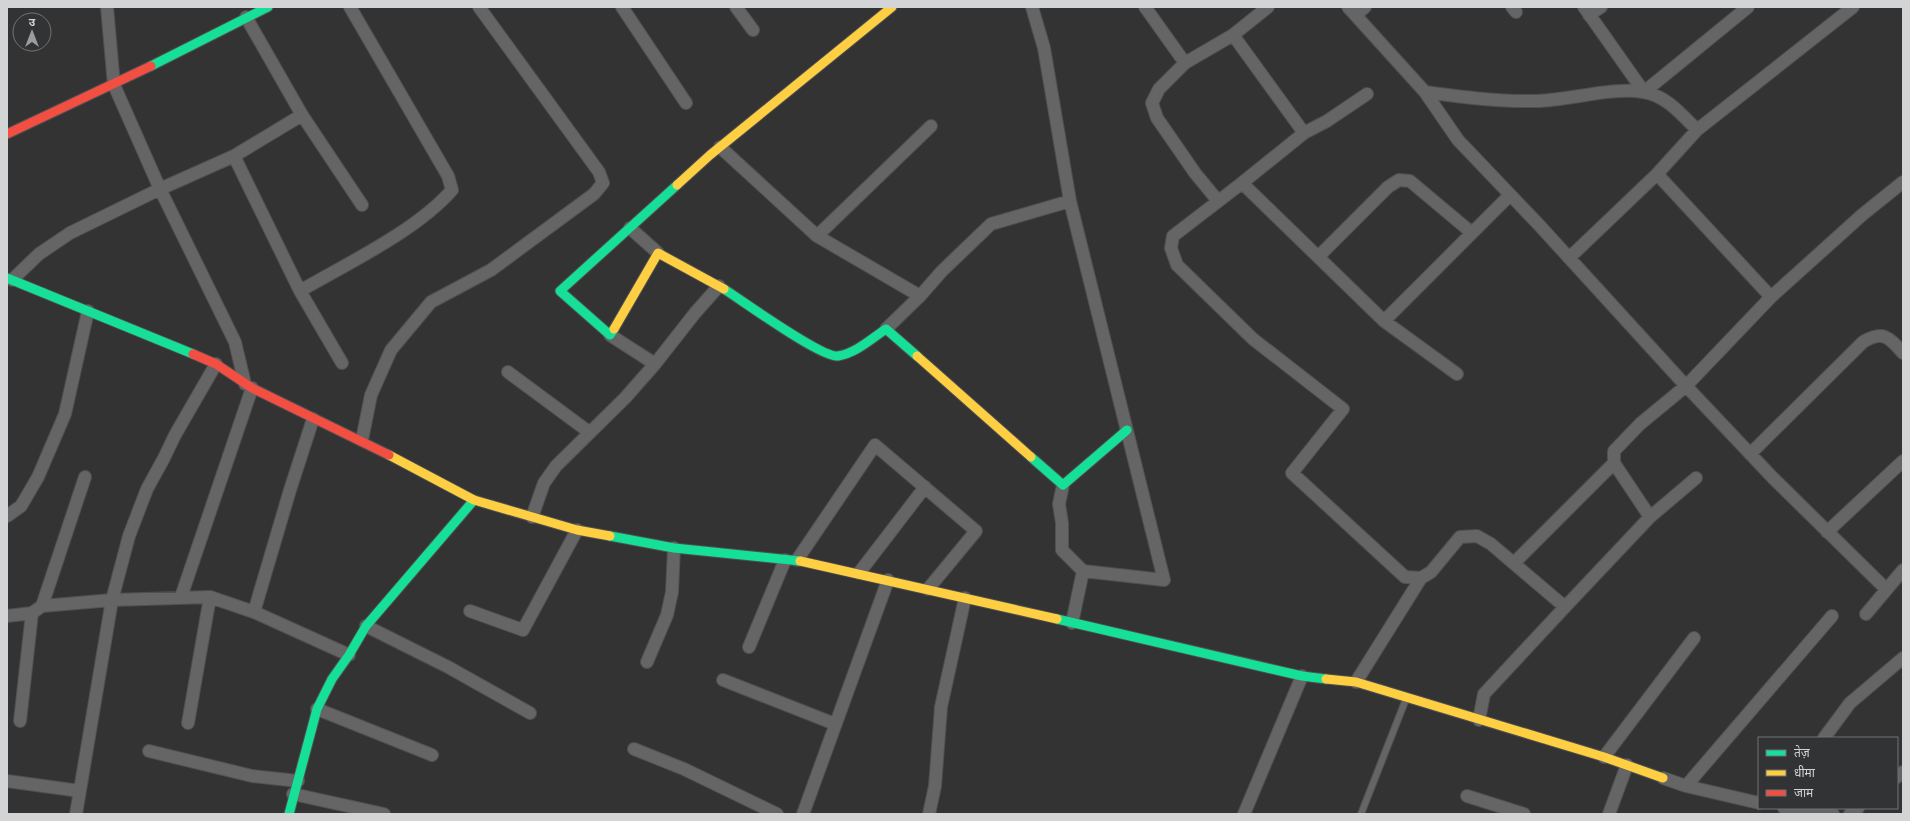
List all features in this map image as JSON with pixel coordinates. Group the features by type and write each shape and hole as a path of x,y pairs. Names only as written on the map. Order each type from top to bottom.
{"street":[{"path":"107,7 114,85 160,189 235,342 248,386 181,597"},
{"path":"7,134 114,85 268,7"},
{"path":"300,291 399,233 439,205 452,190 448,176 350,7"},
{"path":"362,440 371,395 391,350 431,302 491,270 594,194 603,183 599,172 479,7"},
{"path":"622,7 686,104"},
{"path":"736,7 753,30"},
{"path":"655,364 610,335 560,291 720,147 892,7"},
{"path":"1032,7 1044,48 1070,201 1127,430 1164,580 1083,571 1062,550 1062,523 1059,504 1063,485 1127,430"},
{"path":"1145,7 1185,63"},
{"path":"1218,202 1195,173 1157,118 1152,103 1159,89 1185,63 1233,35 1268,7"},
{"path":"1365,7 1352,11 1425,92 1458,140 1750,454 1886,589"},
{"path":"1600,7 1586,11 1644,92"},
{"path":"1644,92 1748,7"},
{"path":"1569,258 1657,174 1697,130 1853,7"},
{"path":"246,17 302,114 362,205"},
{"path":"1233,35 1304,133"},
{"path":"1425,92 1475,98 1538,101 1618,91 1644,92 1660,98 1676,108 1697,130"},
{"path":"1367,94 1327,121 1304,133 1174,236 1171,248 1177,265 1253,339 1343,409 1292,473 1405,577 1421,578"},
{"path":"302,114 234,156 160,189 70,233 39,254 10,279 216,364 248,386 291,406 313,420 362,440 474,500 577,530 674,548 791,560 858,573 1302,676 1356,682 1604,757 1686,786 1758,803"},
{"path":"817,236 931,126"},
{"path":"720,147 817,236 920,296"},
{"path":"234,156 300,291 342,363"},
{"path":"1657,174 1771,297"},
{"path":"1318,256 1388,187 1399,180 1410,180 1472,233"},
{"path":"1650,517 1614,463 1614,451 1640,424 1686,386 1771,297 1862,215 1903,182"},
{"path":"1242,183 1384,321 1458,374"},
{"path":"1384,321 1510,196"},
{"path":"630,228 658,253 719,286 817,349 836,356 851,353 886,329 920,296 942,271 991,224 1070,201"},
{"path":"610,335 658,253"},
{"path":"532,517 544,483 556,466 625,398 719,286"},
{"path":"7,516 21,506 38,477 65,414 88,311"},
{"path":"886,329 1063,485"},
{"path":"1750,454 1863,342 1875,335 1884,336 1903,353"},
{"path":"76,814 112,600 130,536 147,489 175,435 216,364"},
{"path":"508,372 589,432"},
{"path":"254,612 290,490 313,420"},
{"path":"749,647 791,560 875,445 976,530 928,590"},
{"path":"1827,532 1903,461"},
{"path":"1514,563 1614,463"},
{"path":"42,606 85,477"},
{"path":"1479,720 1484,694 1650,517 1696,478"},
{"path":"858,573 925,487"},
{"path":"289,814 293,794 298,781 317,709 332,679 349,655 366,626 474,500"},
{"path":"470,612 523,630 577,530"},
{"path":"1356,682 1421,578 1431,572 1460,537 1478,536 1491,544 1565,607"},
{"path":"647,662 667,615 672,592 674,548"},
{"path":"1866,614 1903,570"},
{"path":"1072,623 1083,571"},
{"path":"803,814 888,580"},
{"path":"188,723 210,597"},
{"path":"7,616 32,613 42,606 112,600 210,597 254,612 349,655"},
{"path":"928,814 935,786 941,707 965,598"},
{"path":"20,721 32,613"},
{"path":"1686,786 1832,616"},
{"path":"366,626 448,667 530,713"},
{"path":"1604,757 1694,638"},
{"path":"1825,737 1850,703 1903,658"},
{"path":"1244,814 1302,676"},
{"path":"723,680 835,724"},
{"path":"317,709 432,755"},
{"path":"634,749 684,769 777,814"},
{"path":"149,751 252,776 298,781"},
{"path":"1609,814 1627,765"},
{"path":"7,781 80,791"},
{"path":"293,794 384,814"},
{"path":"1468,796 1524,814"},
{"path":"1792,809 1833,814"}],"lane":[{"path":"1361,814 1406,698"}],"traffic: fast":[{"path":"151,66 268,7"},
{"path":"614,329 610,335 560,291 677,185"},
{"path":"7,278 193,354"},
{"path":"724,289 799,339 829,354 838,356 851,352 886,329 917,356"},
{"path":"1031,457 1063,485 1127,430"},
{"path":"289,814 317,709 332,679 349,655 366,626 474,500"},
{"path":"610,536 674,548 800,561"},
{"path":"1057,619 1302,676 1326,679"}],"traffic: slow":[{"path":"677,185 710,155 892,7"},
{"path":"614,329 658,253 724,289"},
{"path":"917,356 1031,457"},
{"path":"389,455 474,500 577,530 610,536"},
{"path":"800,561 1057,619"},
{"path":"1326,679 1356,682 1604,757 1663,778"}],"traffic: jam":[{"path":"7,134 151,66"},
{"path":"193,354 216,364 252,388 389,455"}]}
